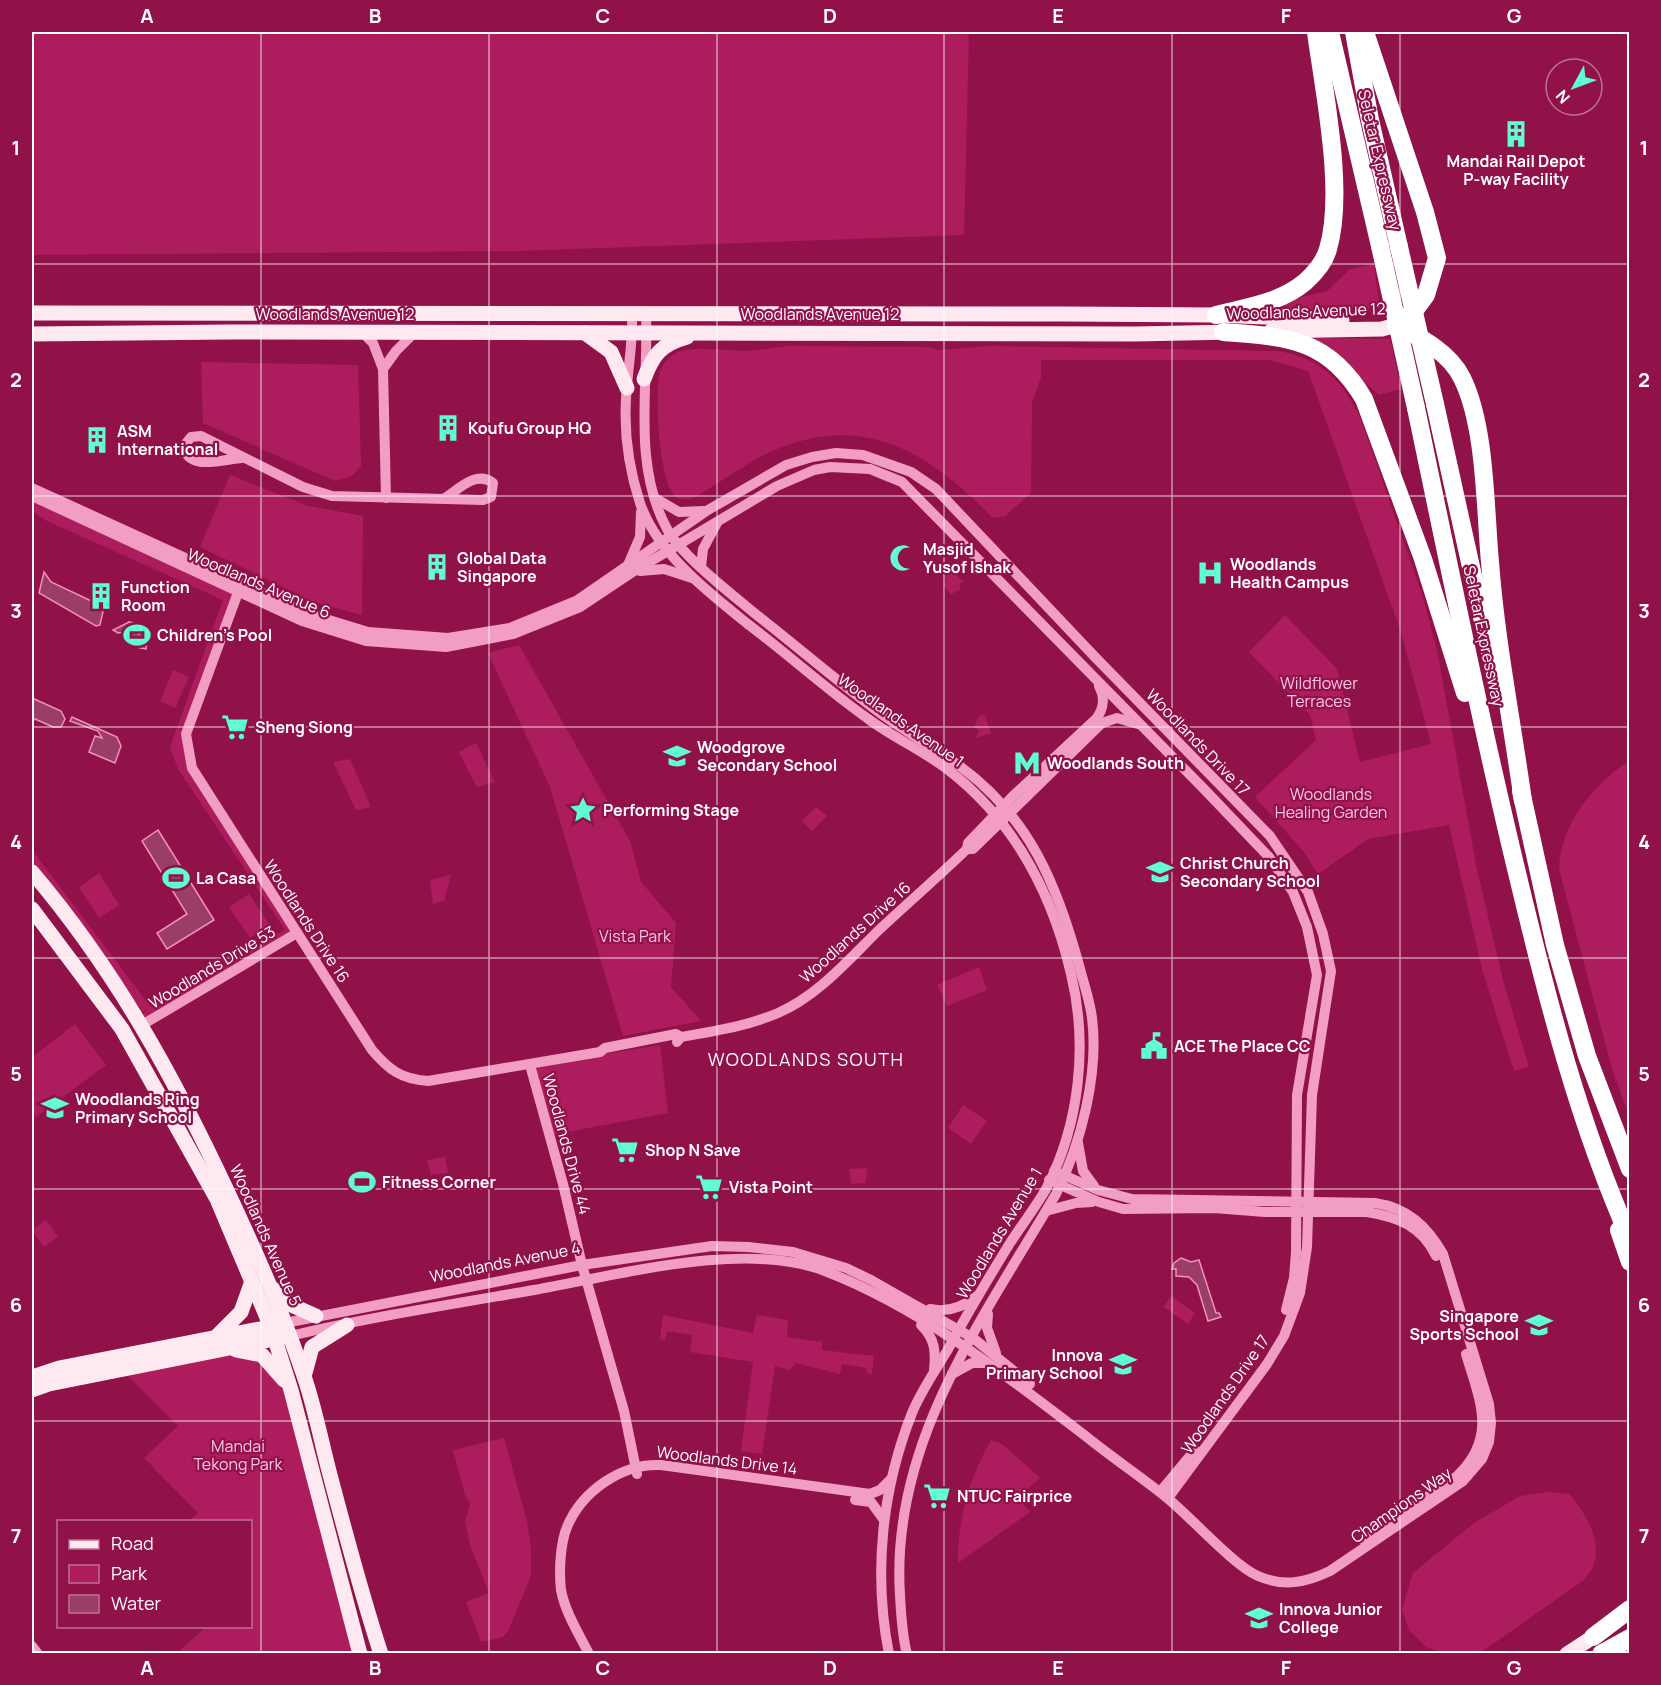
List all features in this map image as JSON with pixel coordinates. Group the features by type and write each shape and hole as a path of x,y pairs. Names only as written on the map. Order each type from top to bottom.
{"highway":[{"path":"1219,323 1292,292 1306,281 1328,251 1334,191 1316,32"},
{"name":"Seletar Expressway","path":"1330,32 1416,408 1488,753 1552,1016 1593,1144 1629,1239"},
{"name":"Seletar Expressway","path":"1354,32 1370,120 1555,945 1587,1056 1629,1170"},
{"path":"1365,32 1425,212 1437,258 1426,296 1415,310 1396,325 1429,343 1451,360 1462,378 1474,411 1491,574 1523,801"},
{"path":"1219,323 1277,336 1317,349 1335,360 1352,378 1364,399 1423,558 1482,746 1488,753"},
{"path":"1593,1144 1629,1262"},
{"path":"1597,1645 1629,1609"},
{"path":"1597,1645 1629,1617"},
{"path":"1597,1645 1629,1638"},
{"path":"1610,1653 1629,1644"}],"main road":[{"name":"Woodlands Avenue 12","path":"32,313 639,315 1219,323 1382,329 1396,325"},
{"name":"Woodlands Avenue 12","path":"32,334 701,332 1134,334 1219,323"},
{"path":"644,379 651,361 659,350 670,342 701,332"},
{"path":"585,333 611,352 627,388"},
{"name":"Woodlands Avenue 5","path":"32,872 91,948 142,1024 194,1121 266,1275 291,1390 360,1653"},
{"name":"Woodlands Avenue 5","path":"32,909 104,1004 169,1110 217,1199 251,1284 280,1331 306,1382 359,1587 381,1653"},
{"path":"91,948 92,963 113,995 113,1000 104,1004"},
{"path":"266,1275 289,1304 316,1316"},
{"path":"251,1284 241,1312 219,1343 262,1355 291,1390"},
{"path":"306,1382 305,1368 312,1347 347,1325"},
{"name":"Woodlands Avenue 4","path":"32,1377 59,1368 280,1331"},
{"name":"Woodlands Avenue 4","path":"32,1390 219,1343"},
{"path":"1566,1653 1597,1645"}],"street":[{"name":"Woodlands Avenue 1","path":"639,315 644,379 646,457 655,498 666,528 701,567 783,636 880,713 963,768 1007,809 1035,848 1051,877 1066,917 1092,1017 1093,1059 1078,1139 1062,1181 950,1375 930,1418 913,1471 900,1535 899,1577 907,1653"},
{"path":"362,332 373,343 383,369 386,498"},
{"path":"383,369 400,346 416,332"},
{"name":"Woodlands Avenue 1","path":"639,332 627,388 630,457 641,505 665,547 692,578 867,718 944,766 998,818 1018,841 1042,883 1057,921 1072,976 1080,1026 1080,1062 1069,1126 1052,1175 913,1410 891,1479 884,1520 881,1575 883,1615 889,1653"},
{"path":"242,458 203,463 191,459 186,454 184,446 191,437 201,436 242,458 323,494 344,498 445,498"},
{"name":"Woodlands Drive 17","path":"675,540 708,510 786,465 825,453 863,455 911,472 936,489 1079,641 1270,836 1308,892 1323,934 1331,971 1312,1095 1291,1299 1279,1331 1262,1362 1166,1493"},
{"name":"Woodlands Drive 17","path":"675,540 719,520 784,482 814,470 830,467 870,469 902,482 1269,857 1293,892 1307,927 1317,975 1297,1095 1302,1207"},
{"name":"Woodlands Avenue 6","path":"32,488 240,588 302,621 366,641 446,647 513,634 580,607 629,569 675,540"},
{"name":"Woodlands Avenue 6","path":"32,496 240,588"},
{"path":"655,498 679,512 708,510"},
{"path":"641,505 643,522 629,569 658,568 692,578"},
{"path":"701,567 703,549 719,520"},
{"name":"Woodlands Drive 16","path":"240,588 186,734 192,768 372,1050 398,1075 409,1080 428,1081 677,1041 681,1037 739,1026 779,1012 804,998 839,969 967,849 968,843 998,818 1101,714 1102,692 1092,675"},
{"path":"783,636 785,645 799,664"},
{"name":"Woodlands Drive 16","path":"1007,809 1102,723 1117,718 1143,727"},
{"name":"Woodlands Drive 53","path":"142,1024 148,1023 297,933"},
{"name":"Woodlands Drive 44","path":"530,1065 563,1184 582,1265 624,1411 631,1421 640,1470"},
{"path":"1078,1139 1083,1171 1087,1180 1098,1190"},
{"name":"Champions Way","path":"1052,1175 1099,1202 1123,1209 1302,1207"},
{"name":"Champions Way","path":"970,1342 1166,1493 1241,1557 1260,1570 1285,1577 1299,1576 1340,1558 1457,1476 1469,1465 1477,1449 1484,1422 1481,1405 1438,1262 1422,1235 1396,1217 1381,1214 1302,1207 1132,1199 1062,1181"},
{"path":"1046,1211 1076,1203 1099,1202"},
{"name":"Woodlands Avenue 4","path":"280,1331 316,1316 582,1265 712,1246 793,1252 846,1268 921,1307 956,1334"},
{"name":"Woodlands Avenue 4","path":"280,1331 347,1325 588,1280 698,1262 749,1258 789,1262 823,1270 970,1342"},
{"path":"994,1270 1002,1272 1011,1267"},
{"path":"921,1307 943,1311 954,1309 981,1292"},
{"path":"989,1308 987,1328 993,1350 1002,1367"},
{"path":"907,1313 930,1335 935,1357 932,1378"},
{"path":"950,1375 978,1362 1002,1367"},
{"name":"Woodlands Drive 14","path":"589,1653 562,1593 561,1565 566,1528 578,1506 604,1482 640,1470 684,1467 859,1494 875,1492 891,1479"},
{"name":"Woodlands Drive 14","path":"597,1653 568,1592 567,1566 573,1530 588,1507 610,1486 640,1470 683,1473 868,1501 878,1509 884,1520"},
{"path":"32,1647 38,1653"}],"green space":[{"path":"32,32 969,32 964,235 518,251 32,255"},
{"path":"1374,264 1380,309 1284,309 1286,301 1327,291 1350,269"},
{"path":"1313,338 1390,339 1401,389 1379,395"},
{"path":"787,346 926,347 940,350 990,346 1278,351 1306,359 1328,372 1345,392 1360,417 1422,594 1437,650 1476,865 1503,980 1529,1067 1514,1071 1482,969 1449,825 1368,839 1318,874 1304,852 1255,797 1316,740 1310,715 1249,652 1285,615 1337,669 1360,762 1431,744 1401,632 1308,371 1269,360 1041,360 1041,377 1032,403 1031,493 1005,516 993,518 946,475 896,446 869,438 840,435 810,439 777,449 694,498 676,497 665,475 659,437 658,383 665,362 680,351 708,349 746,351"},
{"path":"201,362 358,365 361,466 352,476 335,481 203,423"},
{"path":"230,475 309,506 363,516 362,615 314,602 200,547"},
{"path":"32,497 237,593 191,717 188,768 297,933 147,1025 142,1015 148,1008 139,1015 32,867 32,850 150,1006 285,930 178,769 170,747 223,600 47,521 32,511"},
{"path":"949,568 964,582 960,584 960,590 951,594 943,585 946,581 941,574"},
{"name":"Vista Park","path":"519,645 630,841 641,882 676,923 671,987 701,1021 623,1036 550,787 488,653"},
{"path":"173,670 189,677 175,708 160,701"},
{"path":"980,715 985,716 991,733 976,738 979,730 973,728"},
{"path":"476,743 495,782 477,787 459,752"},
{"path":"350,759 371,807 356,810 333,762"},
{"path":"1629,761 1629,1116 1612,1069 1559,869 1565,837 1581,807 1603,781"},
{"path":"816,807 827,816 812,831 802,821"},
{"path":"99,873 119,905 99,918 79,887"},
{"path":"451,875 444,901 433,904 430,880"},
{"path":"249,894 270,925 250,938 229,907"},
{"path":"979,967 987,990 947,1006 937,985"},
{"path":"75,1024 106,1065 36,1117 32,1111 32,1057"},
{"path":"660,1045 668,1113 551,1135 532,1066"},
{"path":"963,1105 987,1121 971,1144 948,1128"},
{"path":"445,1157 448,1173 431,1175 427,1160"},
{"path":"867,1168 866,1183 851,1184 849,1169"},
{"path":"46,1220 58,1237 44,1247 32,1230"},
{"path":"1171,1296 1195,1313 1188,1324 1164,1307"},
{"path":"663,1315 753,1333 757,1315 788,1320 787,1337 822,1342 822,1350 874,1356 872,1374 866,1373 867,1368 842,1364 840,1374 796,1363 790,1370 775,1366 762,1454 741,1451 753,1362 690,1352 692,1335 667,1331 665,1340 660,1339"},
{"name":"Mandai Tekong Park","path":"257,1352 291,1390 360,1653 177,1653 205,1628 252,1628 252,1520 190,1520 198,1513 144,1458 178,1426 122,1370"},
{"path":"504,1438 527,1521 531,1549 531,1576 508,1631 503,1637 481,1642 466,1602 489,1593 470,1545 465,1522 470,1504 465,1495 453,1450"},
{"path":"991,1440 1002,1444 1040,1478 1018,1498 1030,1512 958,1563 962,1515 966,1499 977,1468"},
{"path":"1549,1492 1569,1494 1586,1517 1594,1535 1596,1555 1593,1566 1584,1580 1480,1653 1443,1653 1426,1647 1409,1630 1402,1609 1413,1573 1474,1523 1520,1496"}],"water":[{"path":"44,572 51,582 104,607 100,625 96,626 39,593"},
{"name":"Children's Pool","path":"129,622 135,623 135,631 139,634 143,626 147,627 146,649 132,646 126,632 118,633 113,630"},
{"path":"32,698 61,711 65,719 61,727 53,727 35,719 32,722"},
{"path":"72,717 117,737 121,746 115,763 89,752 95,736 102,738 98,731 70,721"},
{"name":"La Casa","path":"158,830 214,920 167,949 157,933 187,914 142,841"},
{"path":"1181,1258 1191,1262 1199,1260 1216,1313 1219,1313 1221,1317 1208,1321 1197,1285 1189,1277 1176,1276 1176,1269 1172,1269 1174,1263"}],"place":[{"name":"Mandai Rail Depot P-way Facility","path":"1516,134"},
{"name":"Koufu Group HQ","path":"448,428"},
{"name":"ASM International","path":"97,440"},
{"name":"Masjid Yusof Ishak","path":"903,558"},
{"name":"Global Data Singapore","path":"437,567"},
{"name":"Woodlands Health Campus","path":"1210,573"},
{"name":"Function Room","path":"101,596"},
{"name":"Children's Pool","path":"137,635"},
{"name":"Sheng Siong","path":"235,727"},
{"name":"Woodgrove Secondary School","path":"677,756"},
{"name":"Woodlands South","path":"1027,763"},
{"name":"Performing Stage","path":"583,810"},
{"name":"Christ Church Secondary School","path":"1160,872"},
{"name":"La Casa","path":"176,878"},
{"name":"ACE The Place CC","path":"1154,1046"},
{"name":"Woodlands Ring Primary School","path":"55,1108"},
{"name":"Shop N Save","path":"625,1150"},
{"name":"Fitness Corner","path":"362,1182"},
{"name":"Vista Point","path":"709,1187"},
{"name":"Singapore Sports School","path":"1539,1325"},
{"name":"Innova Primary School","path":"1123,1364"},
{"name":"NTUC Fairprice","path":"937,1496"},
{"name":"Innova Junior College","path":"1259,1618"}],"district":[{"name":"WOODLANDS SOUTH","path":"806,1059"}],"park label":[{"name":"Wildflower Terraces","path":"1319,692"},
{"name":"Woodlands Healing Garden","path":"1331,803"}]}
